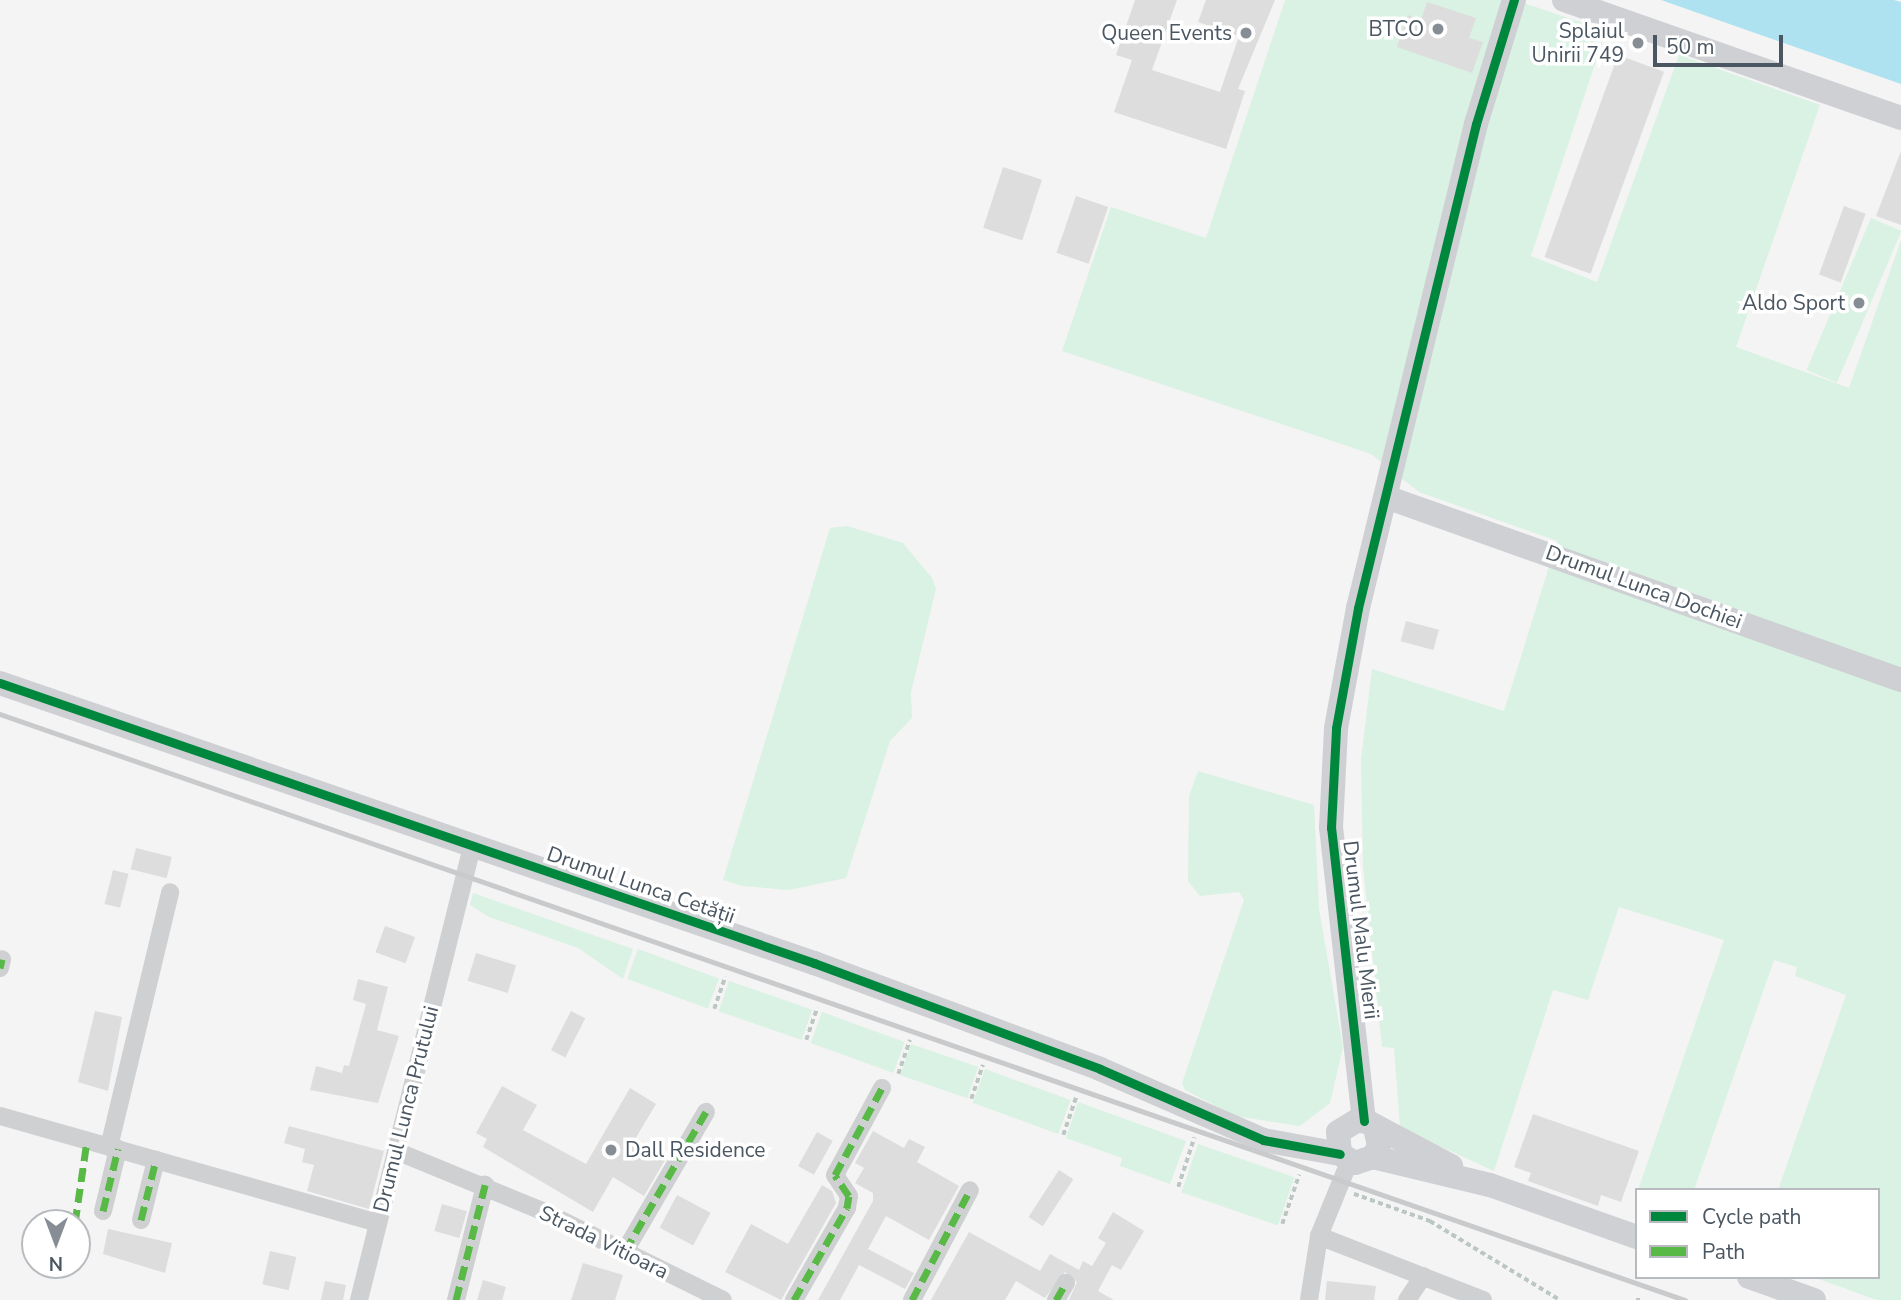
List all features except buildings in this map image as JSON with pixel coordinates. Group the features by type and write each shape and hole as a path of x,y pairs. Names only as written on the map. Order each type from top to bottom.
{"street":[{"name":"Drumul Malu Mierii","path":"1356,1139 1358,1086 1331,789 1349,650 1482,101 1514,0"},
{"path":"1564,0 1901,118"},
{"name":"Drumul Lunca Dochiei","path":"1386,497 1901,680"},
{"name":"Drumul Lunca Cetății","path":"0,683 996,1030 1263,1140 1356,1139 1635,1236"},
{"name":"Drumul Lunca Prutului","path":"0,1116 378,1223 472,846"},
{"path":"103,1211 113,1148 170,892"},
{"path":"794,1300 847,1208 849,1196 835,1175 882,1088"},
{"path":"625,1251 706,1112"},
{"path":"1309,1300 1319,1236 1356,1139"},
{"name":"Strada Vitioara","path":"396,1152 485,1185 723,1300"},
{"path":"141,1220 156,1160"},
{"path":"456,1300 485,1185"},
{"path":"912,1300 970,1190"},
{"path":"359,1300 378,1223"},
{"path":"1319,1236 1483,1300"},
{"path":"1407,1300 1423,1276"},
{"path":"1755,1279 1814,1300"},
{"path":"1056,1300 1066,1283"}],"path":[{"path":"714,1009 726,976"},
{"path":"806,1040 817,1008"},
{"path":"898,1074 910,1040"},
{"path":"971,1099 983,1065"},
{"path":"1063,1135 1076,1097"},
{"path":"1178,1187 1194,1138"},
{"path":"1282,1224 1299,1175"},
{"path":"1333,1195 1430,1221 1560,1300"}],"green space":[{"path":"1285,0 1515,0 1606,31 1531,256 1597,282 1679,55 1820,105 1736,347 1849,388 1901,240 1901,1300 1877,1300 1819,1279 1880,1279 1880,1188 1779,1188 1846,995 1795,976 1797,967 1774,960 1695,1188 1639,1188 1724,940 1619,907 1588,1000 1553,990 1494,1171 1400,1128 1394,1048 1382,1047 1363,867 1361,760 1372,669 1504,711 1557,541 1419,492 1371,454 1062,351 1111,207 1206,238"},
{"name":"Aldo Sport","path":"1871,218 1901,232 1837,383 1807,370"},
{"path":"847,526 903,543 932,578 936,589 911,692 912,718 890,741 846,878 789,890 742,886 723,880 830,528"},
{"path":"1198,771 1314,805 1319,909 1343,1047 1330,1103 1300,1126 1235,1116 1185,1090 1182,1083 1244,900 1239,892 1200,896 1188,881 1189,796"},
{"path":"473,893 633,949 623,979 578,948 489,917 470,905"},
{"path":"638,949 719,978 708,1008 627,979"},
{"path":"729,981 812,1010 802,1040 719,1011"},
{"path":"822,1012 905,1042 893,1073 811,1043"},
{"path":"911,1044 978,1067 967,1098 900,1075"},
{"path":"985,1069 1071,1100 1058,1134 973,1103"},
{"path":"1078,1102 1186,1141 1170,1184 1120,1166 1122,1158 1066,1138"},
{"path":"1198,1144 1294,1177 1278,1225 1181,1192"}],"water":[{"path":"1661,0 1901,2 1901,84"}],"railway":[{"path":"0,714 1685,1300"}],"marked path":[{"path":"0,968 2,959"},
{"path":"794,1300 847,1208 849,1196 835,1175 882,1088"},
{"path":"625,1251 706,1112"},
{"path":"77,1209 87,1141"},
{"path":"103,1211 118,1149"},
{"path":"141,1220 156,1160"},
{"path":"456,1300 485,1185"},
{"path":"912,1300 970,1190"},
{"path":"1056,1300 1066,1283"}],"cycle path":[{"path":"1364,1121 1331,828 1336,728 1358,608 1476,124 1514,0"},
{"path":"0,683 814,963 1100,1069 1263,1140 1340,1154"}],"place":[{"name":"BTCO","path":"1438,29"},
{"name":"Queen Events","path":"1246,33"},
{"name":"Splaiul Unirii 749","path":"1638,43"},
{"name":"Aldo Sport","path":"1859,303"},
{"name":"Dall Residence","path":"611,1150"}]}
